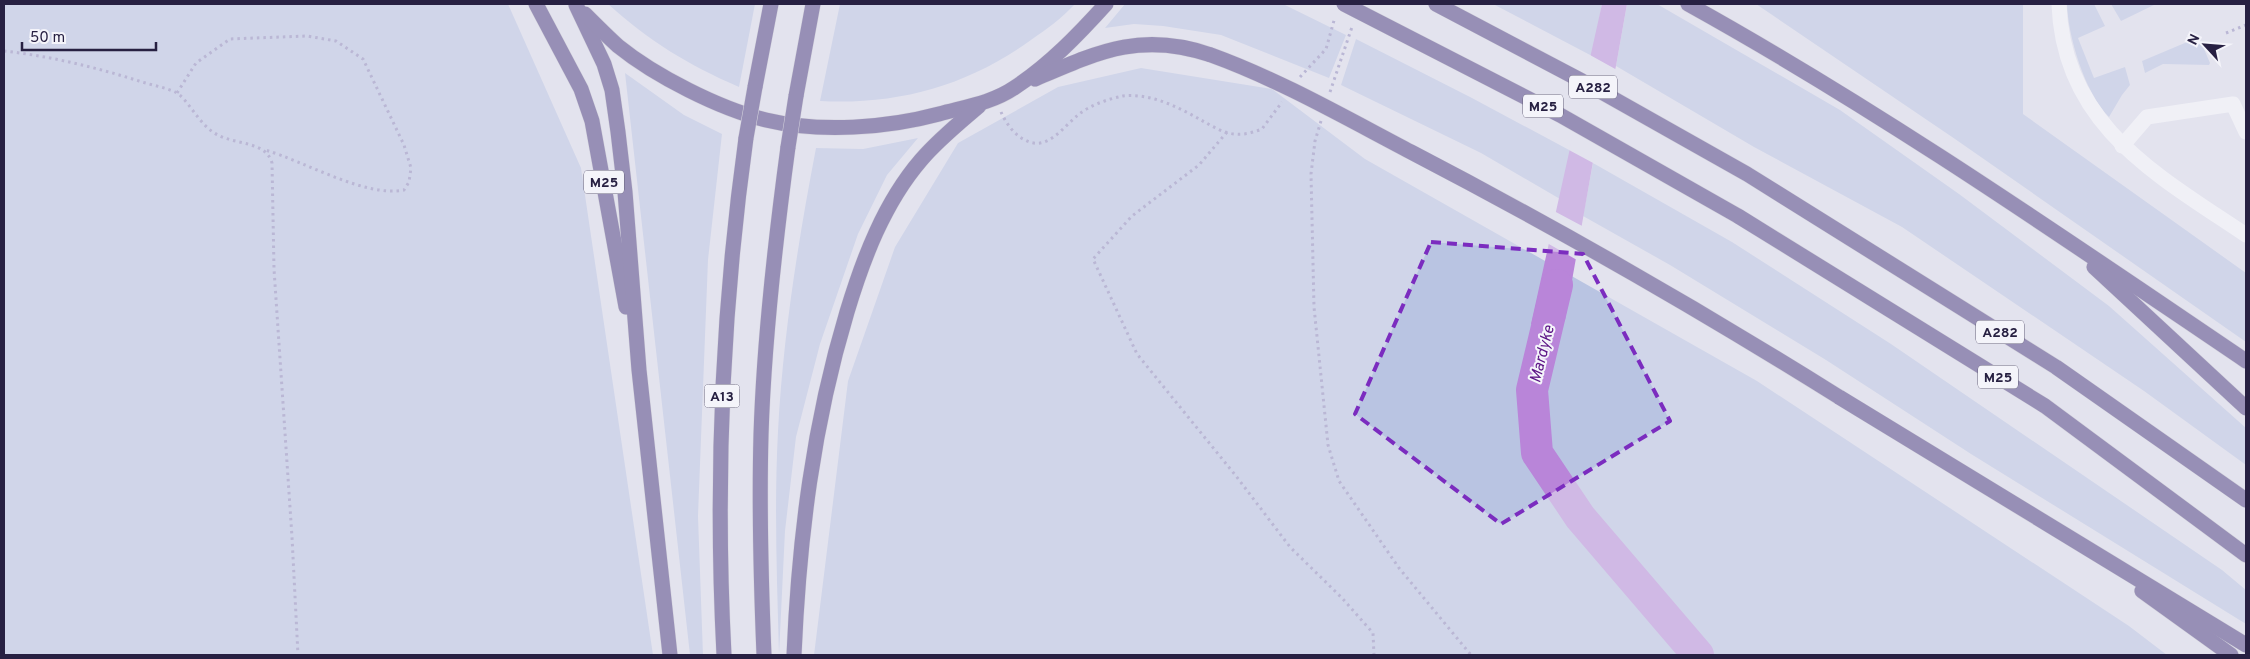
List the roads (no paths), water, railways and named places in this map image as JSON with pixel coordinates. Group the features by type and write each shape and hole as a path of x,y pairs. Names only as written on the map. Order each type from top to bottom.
{"highway":[{"name":"M25","path":"536,4 581,88 592,122 600,158 614,251 639,370"},
{"path":"575,4 593,38 612,90 625,192 639,370 670,655"},
{"path":"575,4 618,46 659,74 702,96 766,120 810,125 863,127 920,119 988,100 1076,61 1122,46 1139,44 1171,46 1211,54 1253,72 1342,116 1473,184 1689,305 2246,645"},
{"name":"A13","path":"724,655 720,577 720,440 728,303 746,138 771,4"},
{"path":"764,655 760,557 761,435 765,363 776,239 788,147 814,4"},
{"path":"1013,89 1061,50 1106,4"},
{"name":"M25","path":"1344,4 1560,115 1738,216 2044,406 2246,555"},
{"name":"A282","path":"1436,4 1630,107 1748,174 2056,367 2246,500"},
{"path":"1688,4 1843,95 2058,234 2246,361"},
{"path":"794,655 798,575 809,476 834,357 859,274 884,216 920,161 988,100"},
{"path":"2058,234 2246,408"},
{"path":"2047,523 2231,655"}],"lane":[{"path":"2058,4 2062,40 2077,85 2093,111 2122,146 2164,180 2246,235"},
{"path":"2122,146 2148,117 2233,104 2246,132"}],"waterway":[{"name":"Mardyke","path":"1557,285 1532,390 1537,453 1580,517 1698,655"}]}
